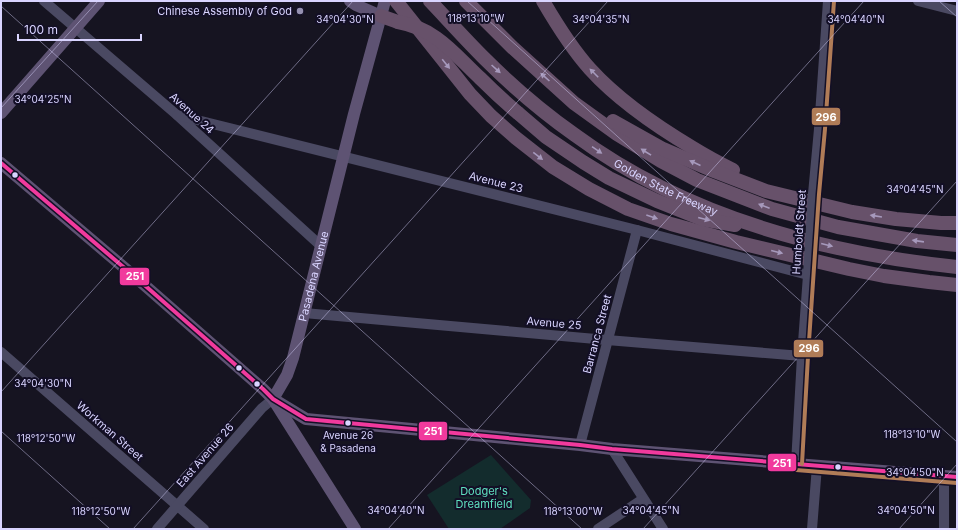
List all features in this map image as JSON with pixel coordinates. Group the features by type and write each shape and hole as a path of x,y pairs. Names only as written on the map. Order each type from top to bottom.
{"highway":[{"name":"Golden State Freeway","path":"430,1 485,59 535,105 612,160 649,181 684,198 776,233 850,251 957,267"},
{"name":"Golden State Freeway","path":"466,1 512,47 574,103 617,134 661,161 697,180 772,209 838,227 917,241 957,245"},
{"path":"543,1 568,42 590,69 622,100 664,131 722,165 797,199"},
{"path":"387,6 398,22 419,27 446,45 480,79 546,137 609,178 657,201 702,219 776,233"},
{"path":"387,6 491,116 516,138 553,167 589,189 628,209 670,224 736,242 849,269 884,276 957,285"},
{"path":"574,103 619,124 663,149 766,191 852,212 896,219 957,223"},
{"path":"929,282 957,288"}],"main road":[{"path":"1,113 99,1"},
{"path":"350,1 356,5 387,6"},
{"name":"Pasadena Avenue","path":"273,399 287,375 292,358 344,157 387,6"},
{"path":"1,163 141,282 273,399 355,529"},
{"path":"273,399 306,419 612,449 957,477"}],"street":[{"name":"Avenue 24","path":"44,1 177,115 321,246"},
{"name":"Humboldt Street","path":"796,464 813,194 828,1"},
{"path":"918,1 957,11"},
{"name":"Avenue 23","path":"177,115 637,230 808,275"},
{"name":"Barranca Street","path":"580,445 637,230"},
{"name":"Avenue 25","path":"304,313 802,356"},
{"name":"Workman Street","path":"1,352 204,529"},
{"name":"East Avenue 26","path":"157,529 262,407 273,399"},
{"path":"612,449 663,529"},
{"path":"812,529 817,466"},
{"path":"944,476 944,529"},
{"path":"598,529 643,499"}],"green space":[{"name":"Dodger's Dreamfield","path":"491,455 531,500 530,508 500,529 449,529 427,495"}],"transit line":[{"name":"296","path":"802,464 819,194 834,1"},
{"name":"251","path":"1,163 141,282 273,399 306,419 612,449 957,477"},
{"name":"296","path":"796,470 957,483"}],"place":[{"name":"Chinese Assembly of God","path":"300,11"},
{"name":"Avenue 26 & Pasadena","path":"348,423"}]}
